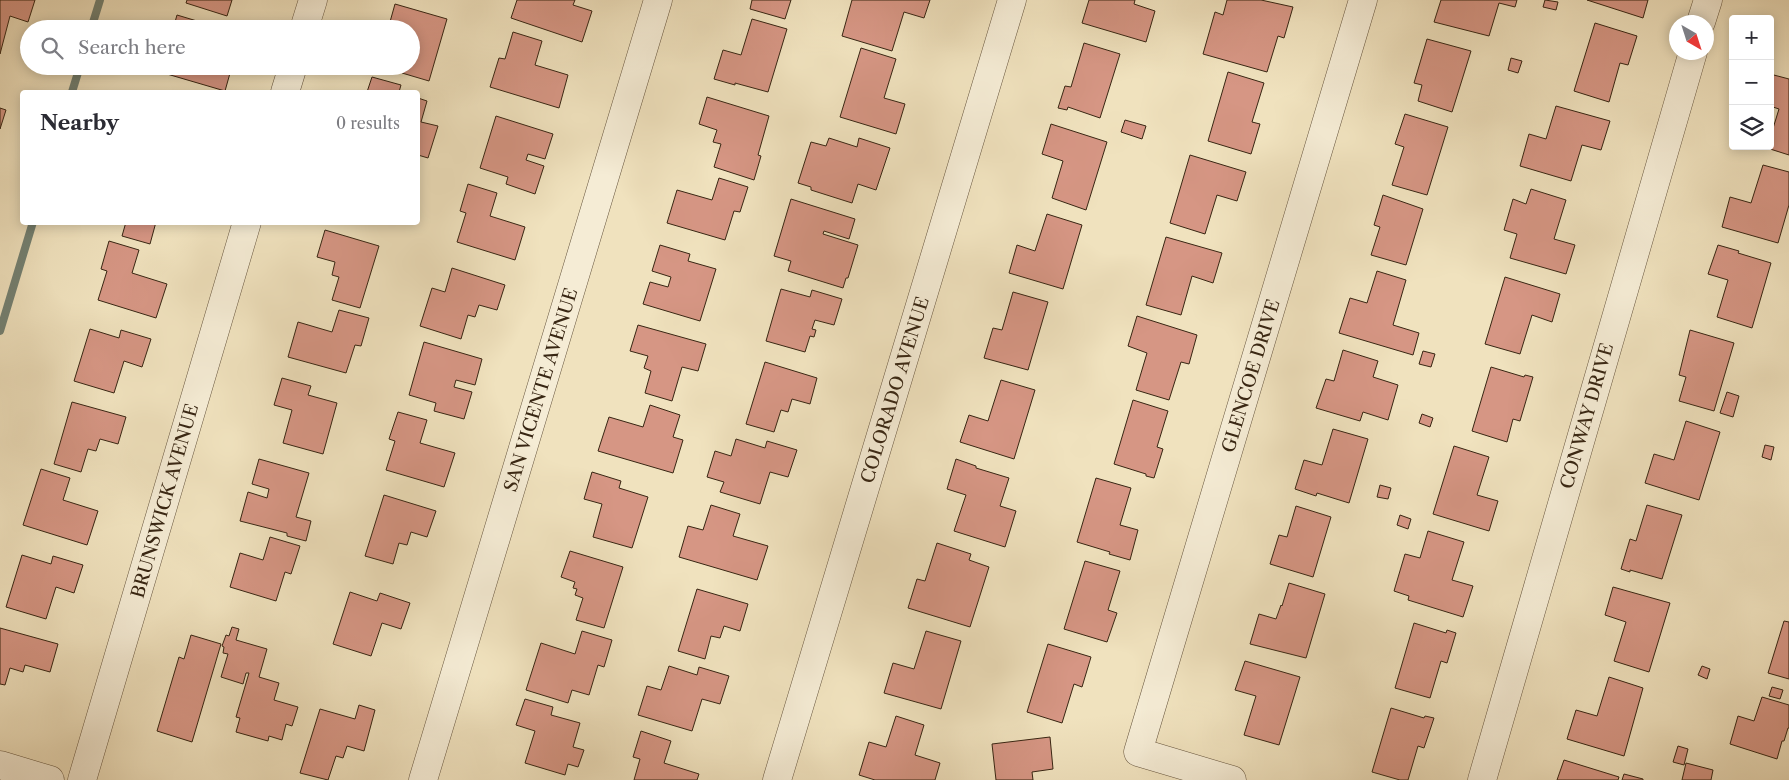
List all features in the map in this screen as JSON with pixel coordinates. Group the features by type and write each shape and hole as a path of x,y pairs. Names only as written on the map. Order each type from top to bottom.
{"street":[{"path":"307,20 313,0"},
{"name":"SAN VICENTE AVENUE","path":"424,780 658,0"},
{"name":"COLORADO AVENUE","path":"777,780 1012,0"},
{"name":"GLENCOE DRIVE","path":"1232,780 1138,752 1363,0"},
{"path":"1703,15 1708,0"},
{"name":"CONWAY DRIVE","path":"1482,780 1691,60"},
{"path":"287,90 291,75"},
{"name":"BRUNSWICK AVENUE","path":"82,780 246,225"},
{"path":"0,765 50,780"}],"building":[{"path":"0,0 35,0 29,20 10,16 0,54"},
{"path":"187,0 232,0 227,16 186,3"},
{"path":"517,0 575,0 573,5 592,11 582,42 511,18"},
{"path":"752,0 791,0 785,19 750,9"},
{"path":"852,0 930,0 924,18 904,12 892,51 842,36"},
{"path":"1089,0 1135,0 1134,4 1155,11 1146,42 1082,23"},
{"path":"1227,0 1261,0 1293,7 1284,38 1278,36 1267,72 1203,54 1215,12 1223,15"},
{"path":"1441,0 1517,0 1515,7 1499,3 1489,36 1434,22"},
{"path":"1545,0 1558,2 1556,10 1543,7"},
{"path":"1587,0 1648,0 1643,18"},
{"path":"395,4 447,19 429,81 409,75 420,75 420,20 391,20"},
{"path":"177,15 194,20 176,20"},
{"path":"752,19 787,29 768,92 714,79 723,50 741,55"},
{"path":"1595,23 1637,36 1628,65 1620,63 1609,102 1574,91"},
{"path":"513,32 542,41 535,65 568,75 559,108 490,87 499,58 505,59"},
{"path":"1427,39 1471,51 1452,112 1418,101 1422,85 1414,83"},
{"path":"1084,43 1120,54 1100,118 1068,107 1067,110 1058,108 1065,86 1071,87"},
{"path":"861,48 896,59 884,98 905,104 896,134 840,117"},
{"path":"1511,58 1522,61 1518,73 1508,70"},
{"path":"1228,72 1264,83 1252,122 1260,124 1251,154 1208,141"},
{"path":"170,75 229,75 225,90"},
{"path":"1774,75 1789,79 1789,155 1773,150 1774,125 1779,109 1774,107"},
{"path":"372,77 401,85 400,90 368,90"},
{"path":"707,97 769,116 758,155 761,156 754,180 714,167 721,144 713,142 717,130 699,124"},
{"path":"420,99 427,101 421,122 438,126 428,158 420,156"},
{"path":"1556,106 1610,121 1601,150 1582,145 1571,181 1520,166 1529,134 1546,139"},
{"path":"0,108 6,110 0,129"},
{"path":"1405,114 1448,127 1427,195 1392,185 1404,147 1395,144"},
{"path":"496,116 553,134 545,159 528,154 526,160 544,166 535,194 506,184 508,177 480,168"},
{"path":"1125,120 1146,126 1142,139 1121,132"},
{"path":"1051,124 1107,142 1086,210 1052,198 1063,161 1042,154"},
{"path":"829,138 857,147 859,138 890,148 876,190 858,184 852,203 811,190 811,187 798,183 811,142 826,146"},
{"path":"1190,155 1246,172 1237,201 1217,195 1205,234 1170,223"},
{"path":"1763,165 1789,172 1789,205 1778,243 1722,227 1730,197 1751,203"},
{"path":"719,178 748,187 740,212 734,211 725,240 667,223 677,190 712,200"},
{"path":"468,184 497,193 490,216 525,227 515,260 457,242 466,213 460,211"},
{"path":"1531,189 1566,200 1554,239 1575,245 1566,274 1510,258 1517,234 1504,230 1513,199 1526,204"},
{"path":"1383,195 1423,209 1406,265 1371,255 1380,227 1374,225"},
{"path":"791,199 855,219 849,239 824,231 823,234 858,245 843,288 788,271 791,261 774,256"},
{"path":"1047,214 1082,225 1063,289 1009,273 1017,245 1035,251"},
{"path":"125,225 155,225 150,244 122,236"},
{"path":"325,230 379,246 360,308 332,300 339,277 332,275 335,262 317,257"},
{"path":"1166,237 1222,253 1213,283 1192,276 1181,315 1146,305"},
{"path":"109,241 139,250 132,273 167,284 156,318 98,300 107,271 101,269"},
{"path":"660,245 690,254 688,261 716,269 700,321 643,304 650,282 668,287 671,277 652,271"},
{"path":"1718,245 1771,263 1752,328 1717,317 1728,280 1708,274"},
{"path":"452,268 505,285 497,310 479,305 475,317 468,315 461,339 420,326 432,288 445,292"},
{"path":"1377,271 1406,280 1393,325 1419,333 1413,355 1339,333 1350,298 1367,303"},
{"path":"1505,277 1560,294 1552,322 1532,315 1520,354 1485,344"},
{"path":"781,289 810,297 812,290 842,299 834,325 815,320 812,329 816,330 814,337 810,336 805,352 766,341"},
{"path":"1013,292 1048,302 1028,370 984,358 993,328 1002,330"},
{"path":"339,310 369,318 361,346 355,345 346,373 288,357 298,322 332,332"},
{"path":"1137,316 1197,335 1189,364 1181,362 1169,400 1136,390 1147,353 1128,346"},
{"path":"638,325 706,344 698,371 682,367 672,401 645,393 651,371 644,368 648,356 630,351"},
{"path":"90,329 119,338 121,330 151,339 142,367 124,361 114,393 74,381"},
{"path":"1690,330 1734,343 1714,411 1679,401 1686,377 1679,375"},
{"path":"424,342 482,359 475,385 456,380 454,387 472,392 464,419 434,411 436,403 409,395"},
{"path":"1343,350 1378,361 1373,377 1398,385 1388,420 1363,412 1360,421 1316,408 1326,379 1334,381"},
{"path":"1423,351 1435,354 1431,367 1419,364"},
{"path":"765,362 817,378 810,404 792,399 788,412 781,410 774,432 746,424"},
{"path":"1491,367 1524,377 1525,375 1533,377 1520,421 1513,419 1507,442 1472,431"},
{"path":"282,378 311,386 308,395 337,403 323,454 283,443 292,410 274,405"},
{"path":"1001,380 1035,390 1014,459 960,442 969,415 988,421"},
{"path":"1727,392 1739,396 1733,417 1720,413"},
{"path":"1133,400 1168,411 1157,447 1163,449 1154,478 1114,464"},
{"path":"72,402 126,417 118,444 100,439 96,451 88,449 81,472 54,464"},
{"path":"650,405 680,415 673,437 683,440 673,473 598,451 609,417 643,427"},
{"path":"398,412 427,420 420,443 455,453 444,487 386,470 395,441 389,439"},
{"path":"1422,414 1433,418 1430,427 1419,423"},
{"path":"1686,421 1720,432 1699,500 1645,483 1654,454 1674,460"},
{"path":"1333,429 1368,439 1349,503 1317,493 1316,496 1295,489 1304,460 1322,465"},
{"path":"736,439 765,448 767,441 797,450 788,477 770,472 760,504 720,492 724,482 707,477 715,451 731,456"},
{"path":"1765,445 1774,447 1771,460 1762,457"},
{"path":"1454,446 1489,457 1477,495 1498,501 1489,531 1433,514"},
{"path":"259,459 309,473 296,517 311,521 306,541 287,536 287,533 240,521 248,492 267,498 269,489 252,484"},
{"path":"956,459 976,466 976,468 1009,478 1000,506 1016,511 1005,547 954,531 966,495 947,489"},
{"path":"41,469 70,478 63,500 98,511 87,545 23,525"},
{"path":"592,472 621,481 619,488 648,497 632,548 593,537 602,504 584,499"},
{"path":"1096,478 1131,488 1120,525 1138,530 1130,560 1077,542"},
{"path":"1380,485 1391,488 1388,499 1377,497"},
{"path":"384,495 436,511 427,537 411,532 407,545 399,543 393,564 365,556"},
{"path":"711,505 740,514 733,536 768,546 757,580 679,557 688,526 703,530"},
{"path":"1647,505 1682,515 1662,579 1621,569 1630,539 1636,541"},
{"path":"1296,506 1331,517 1313,577 1270,564 1279,535 1287,537"},
{"path":"1400,515 1411,519 1408,529 1397,525"},
{"path":"1428,531 1464,542 1452,580 1473,586 1463,617 1408,600 1409,596 1394,591 1405,554 1420,558"},
{"path":"270,537 300,546 291,574 285,572 276,601 230,587 240,553 263,560"},
{"path":"937,543 971,554 969,560 989,567 970,627 908,608 917,579 925,581"},
{"path":"570,551 623,567 604,628 576,620 583,598 575,595 577,589 573,588 575,582 561,577"},
{"path":"22,555 51,564 53,556 83,565 74,593 56,587 46,619 6,607"},
{"path":"1085,561 1120,571 1108,610 1117,613 1107,642 1064,629"},
{"path":"1289,583 1325,594 1306,658 1250,644 1259,614 1276,619"},
{"path":"1613,587 1670,603 1649,672 1614,661 1626,622 1605,615"},
{"path":"697,589 748,604 740,631 724,626 720,638 711,636 705,659 678,651"},
{"path":"350,592 377,601 380,593 410,603 401,629 382,623 371,656 333,644"},
{"path":"1784,621 1789,622 1789,679 1768,673"},
{"path":"1414,623 1446,633 1447,630 1456,633 1447,663 1441,661 1430,698 1395,688"},
{"path":"232,627 239,629 236,640 267,649 259,677 279,683 274,700 298,707 292,726 286,724 282,740 269,736 268,741 236,732 240,718 236,717 249,673 246,673 243,684 221,677 228,654 223,653 224,647 222,646 226,635 229,636"},
{"path":"0,628 58,644 50,672 25,665 23,672 10,668 5,685 0,684"},
{"path":"582,631 612,640 604,667 598,665 589,695 572,690 568,703 526,690 541,643 575,654"},
{"path":"926,631 961,641 941,709 884,693 893,663 914,669"},
{"path":"191,635 221,644 192,742 157,731 179,657 184,659"},
{"path":"1048,644 1091,657 1082,687 1074,684 1062,723 1027,712"},
{"path":"1245,661 1300,677 1279,745 1244,735 1256,696 1235,690"},
{"path":"669,666 697,675 699,667 729,676 720,704 702,699 692,731 638,715 647,686 661,690"},
{"path":"1702,666 1710,669 1707,679 1698,675"},
{"path":"1609,677 1643,688 1624,756 1567,739 1576,710 1597,716"},
{"path":"1772,687 1783,690 1780,699 1769,696"},
{"path":"1762,697 1789,705 1789,728 1784,741 1782,741 1777,759 1730,744 1738,716 1754,721"},
{"path":"525,699 553,707 551,715 580,723 573,747 584,750 578,767 568,764 565,775 525,763 535,731 516,725"},
{"path":"359,705 375,710 364,751 347,746 343,758 336,756 328,780 300,773 320,709 355,719"},
{"path":"1391,708 1424,718 1425,716 1434,718 1424,748 1418,746 1408,780 1400,780 1372,772"},
{"path":"896,716 924,725 915,755 940,763 935,780 875,780 859,775 869,742 886,747"},
{"path":"641,731 671,741 664,763 699,774 697,780 634,780 640,759 633,757"},
{"path":"1050,737 1053,769 1032,772 1033,780 996,780 992,744"},
{"path":"1678,746 1688,749 1684,765 1673,762"},
{"path":"1564,760 1619,777 1618,780 1557,780"},
{"path":"1686,763 1713,770 1711,780 1682,780"},
{"path":"1624,774 1643,779 1643,780 1622,780"}],"waterway":[{"path":"94,20 100,0"},
{"path":"73,90 77,75"},
{"path":"0,331 32,225"}]}
